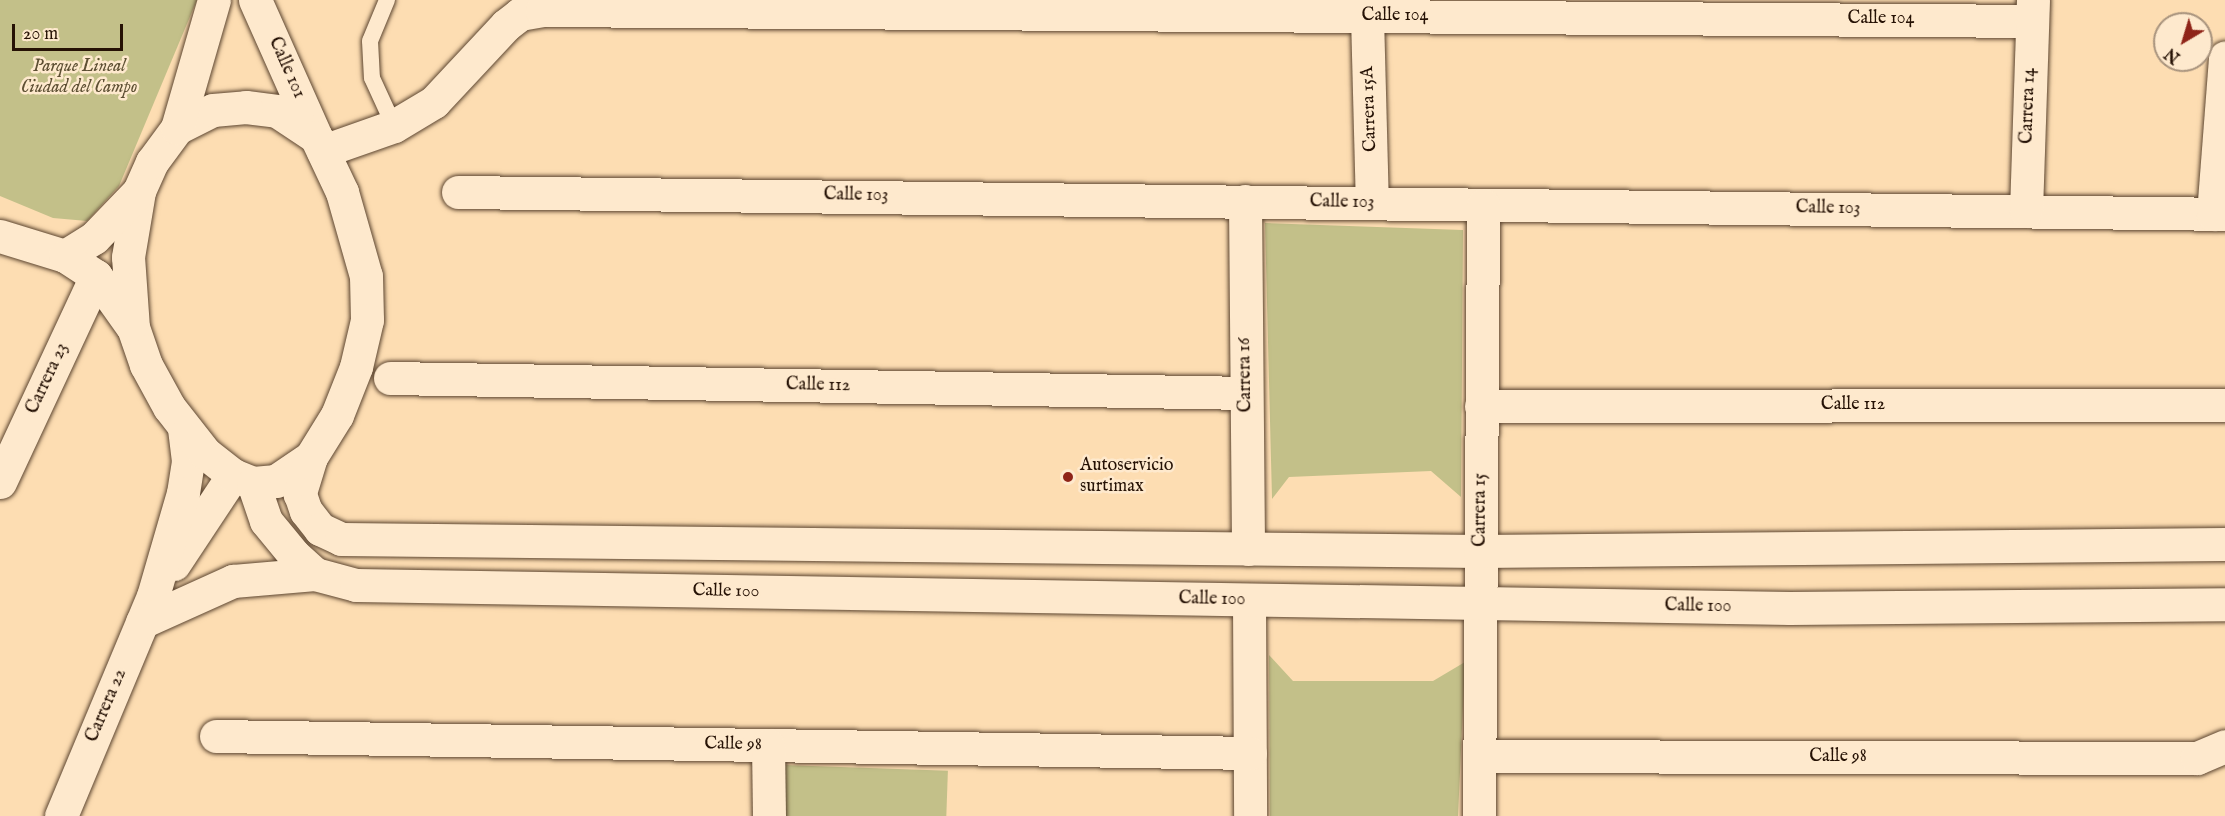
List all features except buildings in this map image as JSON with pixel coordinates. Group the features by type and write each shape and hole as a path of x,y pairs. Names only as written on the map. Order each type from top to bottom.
{"street":[{"path":"214,0 177,128 152,162 139,191 128,257 133,328 146,365 184,429 243,479 266,521 315,574"},
{"name":"Calle 101","path":"255,0 342,192 366,276 367,320 356,367 337,415 311,457"},
{"name":"Calle 104","path":"319,144 394,126 434,102 506,25 520,14 542,10 1049,7 1367,16 2032,10"},
{"name":"Carrera 14","path":"2026,211 2032,10"},
{"name":"Carrera 15A","path":"1367,16 1372,203"},
{"path":"2219,214 2225,57"},
{"path":"177,128 213,110 246,106 277,111 319,144"},
{"path":"65,256 94,238 139,191"},
{"name":"Calle 103","path":"458,192 2219,214"},
{"name":"Carrera 16","path":"1245,201 1248,549"},
{"name":"Carrera 15","path":"1479,816 1482,205"},
{"path":"0,236 65,256 96,276 133,328"},
{"name":"Carrera 23","path":"0,482 96,276"},
{"name":"Calle 112","path":"390,378 1246,393"},
{"name":"Calle 112","path":"1481,406 2225,405"},
{"name":"Carrera 22","path":"61,816 148,609 183,493 188,461 184,429"},
{"path":"243,479 276,481 311,457"},
{"path":"311,457 300,494 306,511 320,529 341,539 1480,551 2225,543"},
{"name":"Carrera 22","path":"148,609 243,479"},
{"path":"148,609 232,581 315,574"},
{"name":"Calle 100","path":"315,574 356,585 1248,601 1791,608 2225,604"},
{"path":"1248,601 1250,816"},
{"name":"Calle 98","path":"216,736 1250,753"},
{"path":"768,745 769,816"},
{"name":"Calle 98","path":"1479,756 2211,752"}],"lane":[{"path":"387,0 370,41 372,78 394,126"}],"green space":[{"name":"Parque Lineal Ciudad del Campo","path":"0,0 197,0 119,186 87,221 53,218 0,196"},
{"path":"1265,223 1463,230 1461,497 1431,471 1289,477 1272,499"},
{"path":"1269,655 1293,681 1433,681 1465,662 1458,816 1270,816"},
{"path":"783,765 948,771 946,816 781,816"}],"place":[{"name":"Autoservicio surtimax","path":"1068,477"}]}
